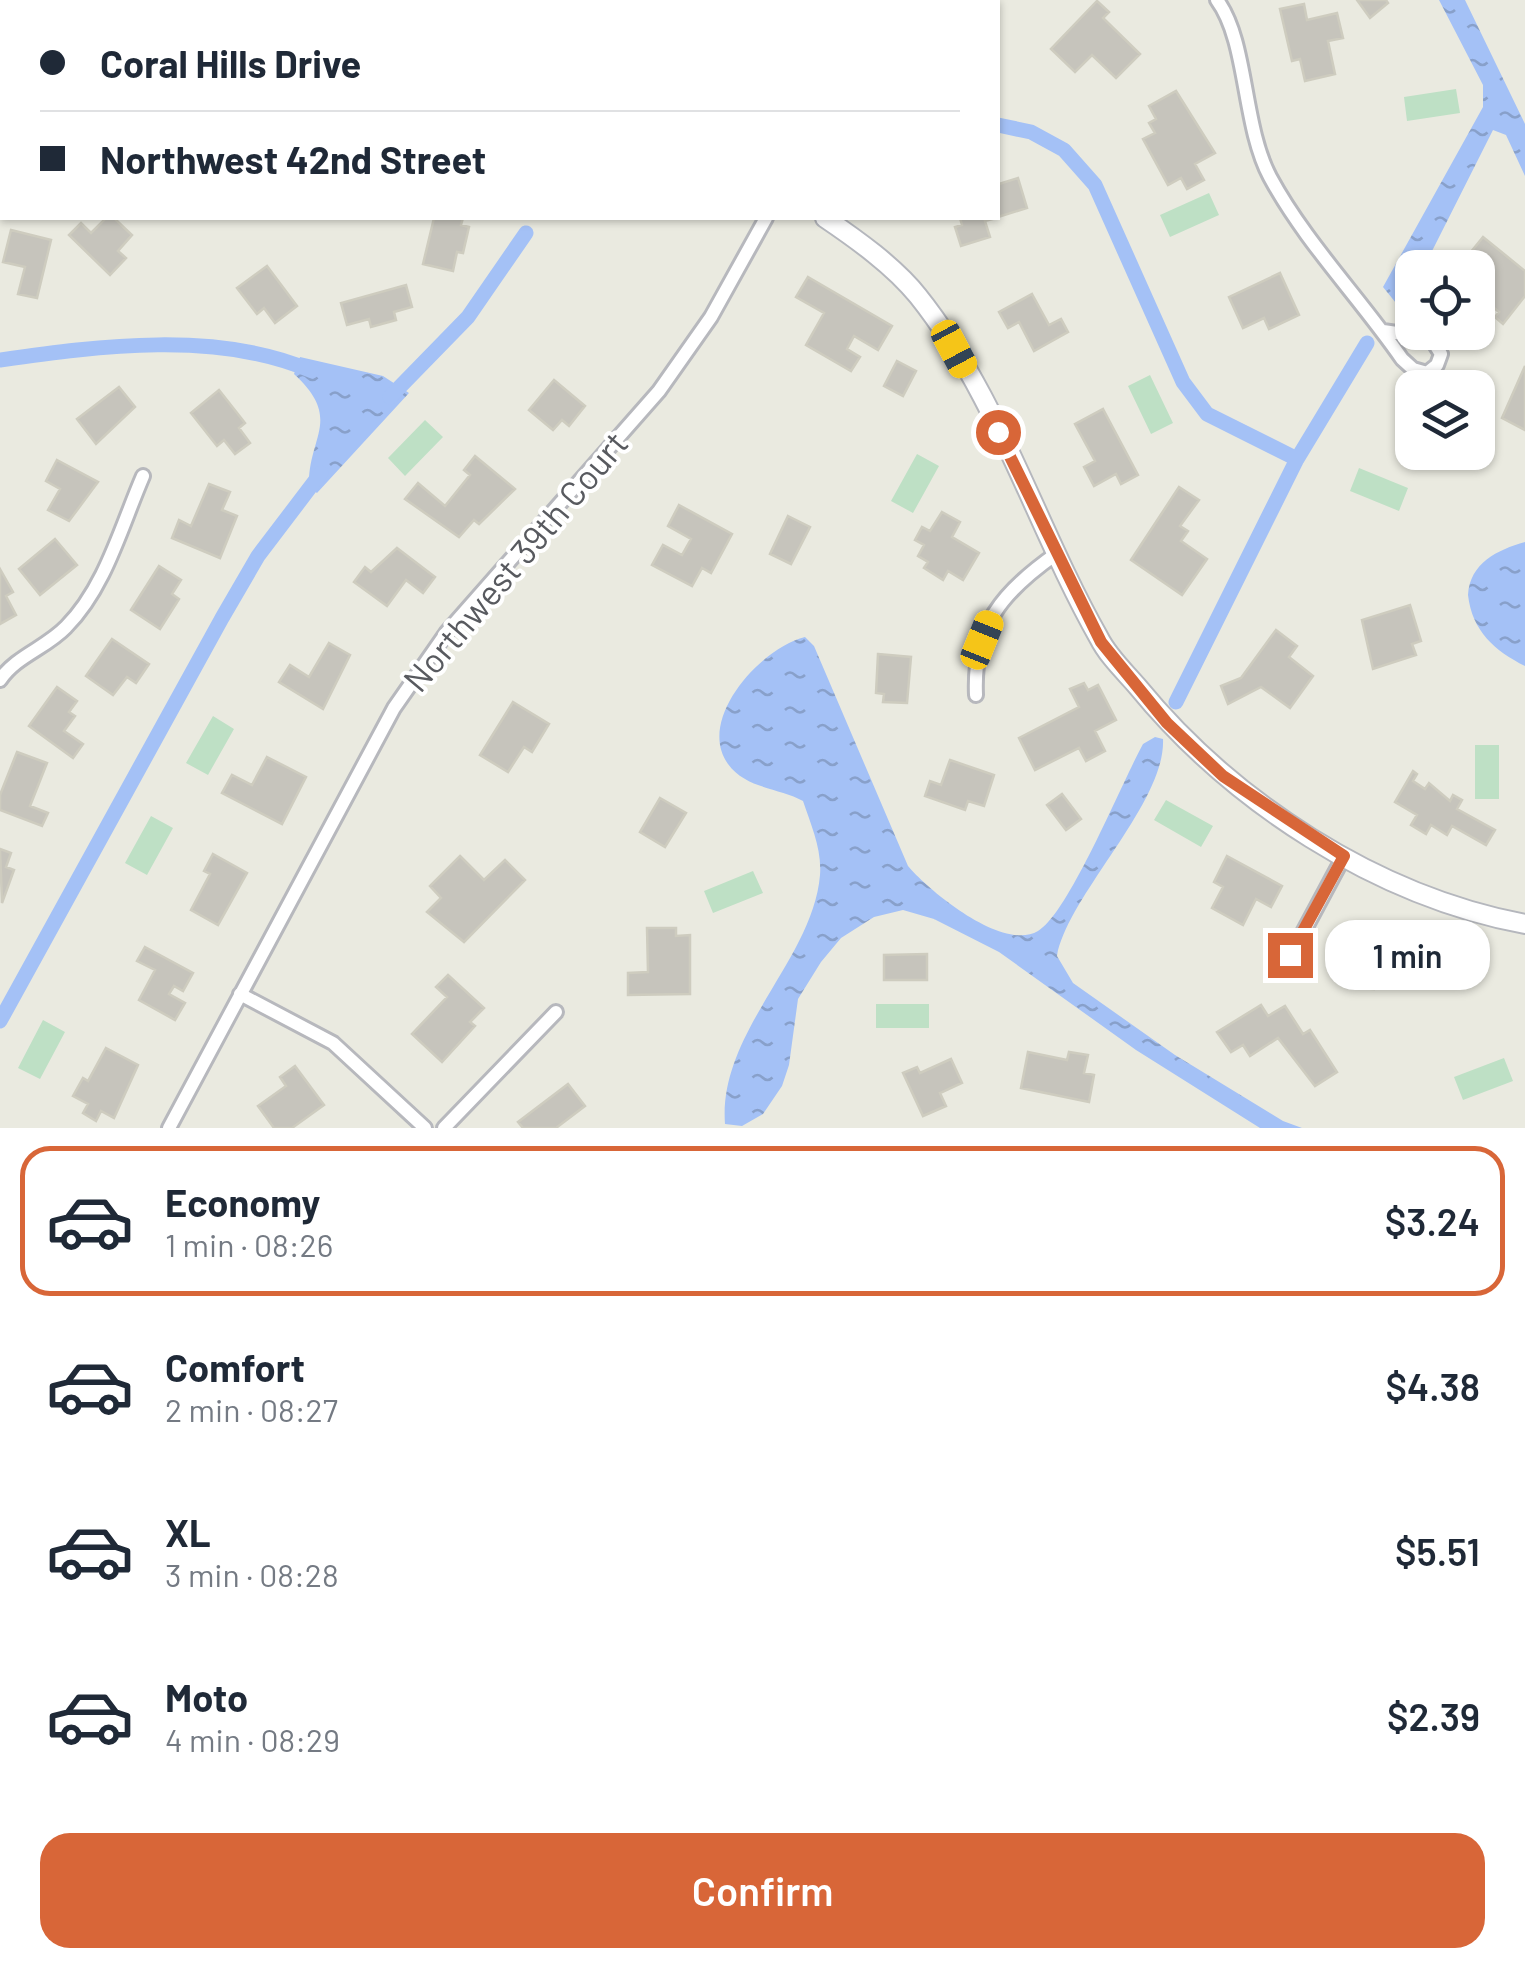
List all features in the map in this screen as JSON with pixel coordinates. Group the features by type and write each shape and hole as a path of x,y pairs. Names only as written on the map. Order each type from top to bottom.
{"street":[{"path":"1218,0 1233,36 1246,113 1270,176 1382,330 1413,370 1426,372 1437,365 1441,354 1430,338 1382,330"},
{"name":"Northwest 39th Court","path":"169,1128 394,708 448,632 660,391 711,317 765,220"},
{"path":"827,220 916,293 954,349 1101,642 1167,723 1223,776 1344,856 1409,890 1525,924"},
{"path":"3,673 64,630 89,600 142,476"},
{"path":"976,696 974,666 995,610 1014,584 1056,554"},
{"path":"1290,955 1344,856"},
{"path":"240,994 333,1043 425,1128"},
{"path":"444,1128 556,1012"}],"green space":[{"path":"1456,89 1460,113 1407,121 1404,97"},
{"path":"1209,193 1219,215 1170,237 1160,215"},
{"path":"1150,375 1173,423 1151,434 1128,386"},
{"path":"425,420 443,437 405,476 388,458"},
{"path":"917,454 939,466 913,513 891,501"},
{"path":"1359,468 1408,488 1399,511 1350,491"},
{"path":"213,716 234,729 208,775 186,763"},
{"path":"1475,745 1499,745 1499,799 1475,799"},
{"path":"1166,800 1213,826 1201,847 1154,820"},
{"path":"151,816 173,828 147,875 125,863"},
{"path":"753,871 763,893 713,913 704,891"},
{"path":"876,1004 929,1004 929,1028 876,1028"},
{"path":"43,1020 65,1032 40,1079 18,1068"},
{"path":"1504,1058 1513,1081 1463,1100 1454,1077"}],"water":[{"path":"1439,0 1465,0 1525,124 1525,176 1506,135 1493,130 1433,250 1404,250 1483,107 1483,85"},
{"path":"1395,265 1395,302 1383,287"},
{"path":"300,357 383,376 409,393 317,493 309,487 320,417 309,390 294,374"},
{"path":"1525,542 1525,666 1487,638 1474,619 1468,595 1480,566 1505,549"},
{"path":"805,637 814,646 908,866 932,890 968,916 1006,933 1023,935 1038,931 1051,919 1079,874 1143,744 1155,737 1163,739 1160,764 1149,791 1079,905 1057,956 1073,983 1175,1055 1283,1121 1302,1128 1260,1128 1136,1050 999,952 934,919 903,910 874,917 841,938 821,962 798,999 789,1065 782,1086 763,1114 742,1126 725,1124 727,1090 736,1058 801,937 814,906 820,865 803,801 735,772 720,746 720,727 726,707 752,670 769,655"}],"building":[{"path":"1357,0 1386,0 1388,3 1370,18"},
{"path":"1097,1 1109,12 1103,18 1140,54 1116,78 1092,55 1075,72 1051,49"},
{"path":"1304,4 1307,20 1337,13 1343,38 1328,41 1335,74 1305,81 1300,59 1292,61 1280,9"},
{"path":"1176,91 1215,153 1195,164 1204,180 1187,189 1181,178 1168,185 1143,139 1155,133 1149,123 1156,119 1149,106"},
{"path":"1018,178 1027,208 1000,216 1000,184"},
{"path":"104,220 116,220 132,235 118,251 126,258 110,275 69,235 81,223 91,233"},
{"path":"434,220 462,220 461,225 469,227 463,253 457,252 453,271 423,264"},
{"path":"961,220 989,220 985,221 990,237 961,246 955,227 962,225"},
{"path":"11,230 51,240 37,298 18,294 25,267 3,262"},
{"path":"1483,237 1525,271 1525,296 1503,324 1495,317 1499,312 1495,309 1495,250 1473,250"},
{"path":"267,266 297,306 275,323 264,308 257,314 237,288"},
{"path":"1280,273 1299,315 1269,329 1264,318 1243,328 1229,297"},
{"path":"808,277 892,326 878,350 854,336 847,349 860,357 851,371 806,345 824,313 796,297"},
{"path":"406,285 412,307 394,312 396,320 371,327 369,319 347,325 341,303"},
{"path":"1032,294 1049,325 1061,319 1068,332 1034,351 1019,322 1008,328 999,312"},
{"path":"897,361 916,371 903,396 884,386"},
{"path":"1525,366 1525,430 1502,418"},
{"path":"554,380 585,406 569,426 562,420 553,430 529,410"},
{"path":"119,387 135,407 96,444 77,419"},
{"path":"219,390 245,423 239,428 250,443 235,454 224,440 217,446 191,413"},
{"path":"1103,409 1138,475 1121,484 1116,474 1094,486 1084,467 1095,461 1075,424"},
{"path":"475,456 515,489 479,524 474,520 459,537 405,499 418,483 445,506 470,475 464,470"},
{"path":"57,460 98,482 69,521 48,510 60,489 46,481"},
{"path":"209,484 230,492 222,510 237,516 220,558 172,538 179,520 191,526"},
{"path":"1179,487 1199,500 1180,526 1188,531 1181,541 1207,559 1182,595 1131,560"},
{"path":"679,505 732,534 711,573 702,568 692,586 652,565 663,545 682,555 691,539 668,526"},
{"path":"942,512 960,522 952,537 979,553 963,580 948,571 943,580 924,568 928,562 918,556 924,545 915,540 922,527 930,531"},
{"path":"788,516 810,527 791,564 770,554"},
{"path":"55,539 77,565 40,595 19,569"},
{"path":"397,548 435,577 423,593 406,580 387,606 354,582 365,567 371,572"},
{"path":"159,566 181,580 172,594 179,599 160,629 131,610"},
{"path":"0,569 13,592 6,596 16,615 0,624"},
{"path":"1410,605 1421,641 1412,644 1416,655 1373,669 1362,620"},
{"path":"1276,630 1297,646 1289,657 1313,676 1290,708 1261,687 1228,704 1221,686 1241,678"},
{"path":"112,639 149,664 136,683 127,677 113,695 86,676"},
{"path":"329,643 350,655 323,709 279,682 290,665 309,677"},
{"path":"878,654 911,657 907,703 883,702 884,694 876,693"},
{"path":"1084,683 1088,690 1098,685 1116,720 1095,731 1105,751 1086,761 1079,748 1035,770 1019,738 1079,707 1070,689"},
{"path":"57,687 77,701 69,712 75,716 64,731 83,744 73,758 29,726"},
{"path":"513,702 549,724 532,752 524,747 508,772 480,755"},
{"path":"17,752 47,763 30,806 48,813 42,826 0,810 0,795"},
{"path":"267,757 306,777 282,824 222,793 232,775 252,785"},
{"path":"950,760 994,775 984,806 968,801 965,810 925,796 930,781 941,785"},
{"path":"1413,771 1417,774 1413,781 1425,789 1429,783 1450,801 1453,795 1462,800 1457,809 1495,830 1486,845 1452,826 1447,835 1431,825 1426,834 1411,825 1417,815 1395,802"},
{"path":"1062,794 1081,819 1066,830 1047,805"},
{"path":"660,798 686,813 665,847 640,832"},
{"path":"0,849 11,853 6,867 14,870 2,903"},
{"path":"213,854 247,873 218,925 191,910 210,874 204,871"},
{"path":"460,856 484,880 505,860 525,880 464,942 427,912 441,898 430,886"},
{"path":"1227,856 1282,886 1271,907 1256,899 1243,925 1212,908 1223,887 1214,882"},
{"path":"647,928 676,928 676,936 690,935 690,994 628,995 628,973 648,972"},
{"path":"1354,938 1412,943 1411,981 1375,981 1374,989 1353,988"},
{"path":"145,947 193,973 183,991 174,986 169,994 185,1003 175,1020 139,1000 155,970 137,961"},
{"path":"927,954 927,980 884,980 884,955"},
{"path":"448,975 484,1008 470,1022 475,1026 442,1062 412,1034 447,997 436,987"},
{"path":"1261,1005 1268,1016 1285,1006 1303,1034 1310,1030 1337,1072 1315,1086 1278,1038 1250,1056 1243,1045 1231,1052 1217,1032"},
{"path":"106,1048 138,1065 114,1118 101,1111 96,1121 83,1113 88,1104 73,1096 83,1078 88,1081"},
{"path":"1028,1052 1067,1060 1069,1052 1088,1055 1084,1073 1094,1075 1089,1102 1021,1088"},
{"path":"951,1059 962,1083 940,1093 946,1106 923,1116 903,1073 917,1067 920,1073"},
{"path":"295,1066 324,1105 292,1128 274,1128 258,1106 286,1086 280,1077"},
{"path":"568,1084 585,1106 556,1128 523,1128 518,1122"}],"waterway":[{"path":"1000,125 1031,132 1064,150 1095,185 1183,382 1207,414 1297,459"},
{"path":"390,397 468,317 526,233"},
{"path":"1176,702 1297,459 1367,343"},
{"path":"0,360 117,347 198,346 276,358 312,371"},
{"path":"0,1021 258,556 321,473"}],"route":[{"path":"998,432 1101,642 1167,723 1223,776 1344,856 1290,955"}]}
